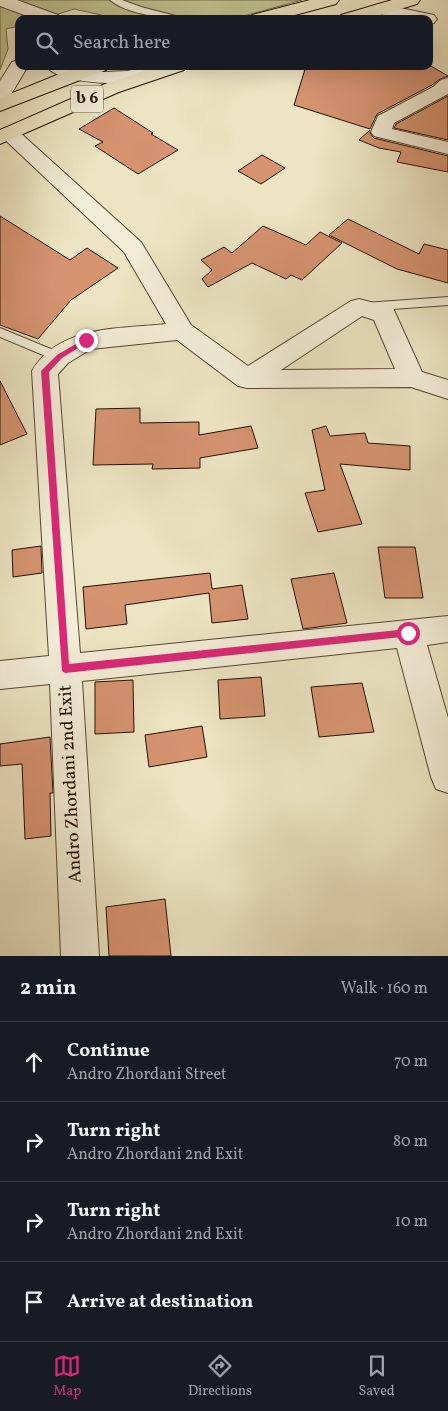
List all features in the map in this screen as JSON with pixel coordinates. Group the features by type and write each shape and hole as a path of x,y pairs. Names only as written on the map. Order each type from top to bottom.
{"highway":[{"path":"273,15 330,0"},
{"path":"362,15 411,0"},
{"name":"ს 6","path":"0,105 87,70"},
{"name":"ს 6","path":"4,136 112,88 166,70"}],"street":[{"path":"1,0 41,15"},
{"path":"1,0 15,20"},
{"path":"381,10 407,15"},
{"path":"0,97 17,70"},
{"path":"65,70 104,78 127,77 162,70"},
{"path":"448,84 440,91 385,120 381,132 448,148"},
{"path":"4,136 133,247 182,331 247,379 412,378 448,390"},
{"path":"247,379 359,307 384,314 412,378"},
{"name":"Andro Zhordani 2nd Exit","path":"80,956 65,668 45,371 59,356 86,340 182,331"},
{"path":"0,675 448,629"},
{"path":"408,633 448,777"}],"lane":[{"path":"114,0 138,9 165,15"},
{"path":"359,307 448,301"},
{"path":"0,332 59,356"}],"green space":[{"path":"0,0 302,0 248,15 101,15 74,9 55,15 15,15 15,27 6,29 8,49 0,70"}],"building":[{"path":"433,67 448,76 377,114 370,129 294,105 305,70 433,70"},
{"path":"448,96 448,140 394,128 396,124"},
{"path":"114,108 178,150 138,174 95,146 103,142 79,129"},
{"path":"370,130 374,138 448,156 448,172 397,162 401,152 379,148 359,140"},
{"path":"262,155 285,168 261,184 238,171"},
{"path":"0,216 70,260 87,248 118,268 71,300 38,339 0,325"},
{"path":"348,219 419,254 424,244 448,250 448,283 397,269 329,235"},
{"path":"263,226 306,245 320,232 342,243 302,280 291,275 286,279 252,263 208,287 202,279 212,270 201,260 224,247 232,253"},
{"path":"0,381 27,434 0,445"},
{"path":"140,408 140,423 199,422 199,435 251,426 258,448 200,458 200,468 152,469 153,464 93,465 96,409"},
{"path":"326,426 330,436 365,433 368,443 410,446 410,470 340,464 362,524 318,532 305,493 325,490 312,430"},
{"path":"41,546 42,573 13,577 12,550"},
{"path":"378,547 415,547 423,598 385,598"},
{"path":"210,573 212,589 242,585 248,619 212,623 209,593 125,605 127,624 86,629 83,587"},
{"path":"334,573 347,623 303,629 291,579"},
{"path":"261,677 265,716 220,719 218,680"},
{"path":"133,680 134,732 95,734 95,682"},
{"path":"362,683 374,732 319,737 311,687"},
{"path":"202,726 207,757 149,767 145,735"},
{"path":"50,737 53,793 50,793 51,836 25,839 22,764 0,766 0,744"},
{"path":"165,899 171,956 109,956 106,907"}],"route":[{"path":"86,340 59,356 45,371 65,668 408,633"}]}
